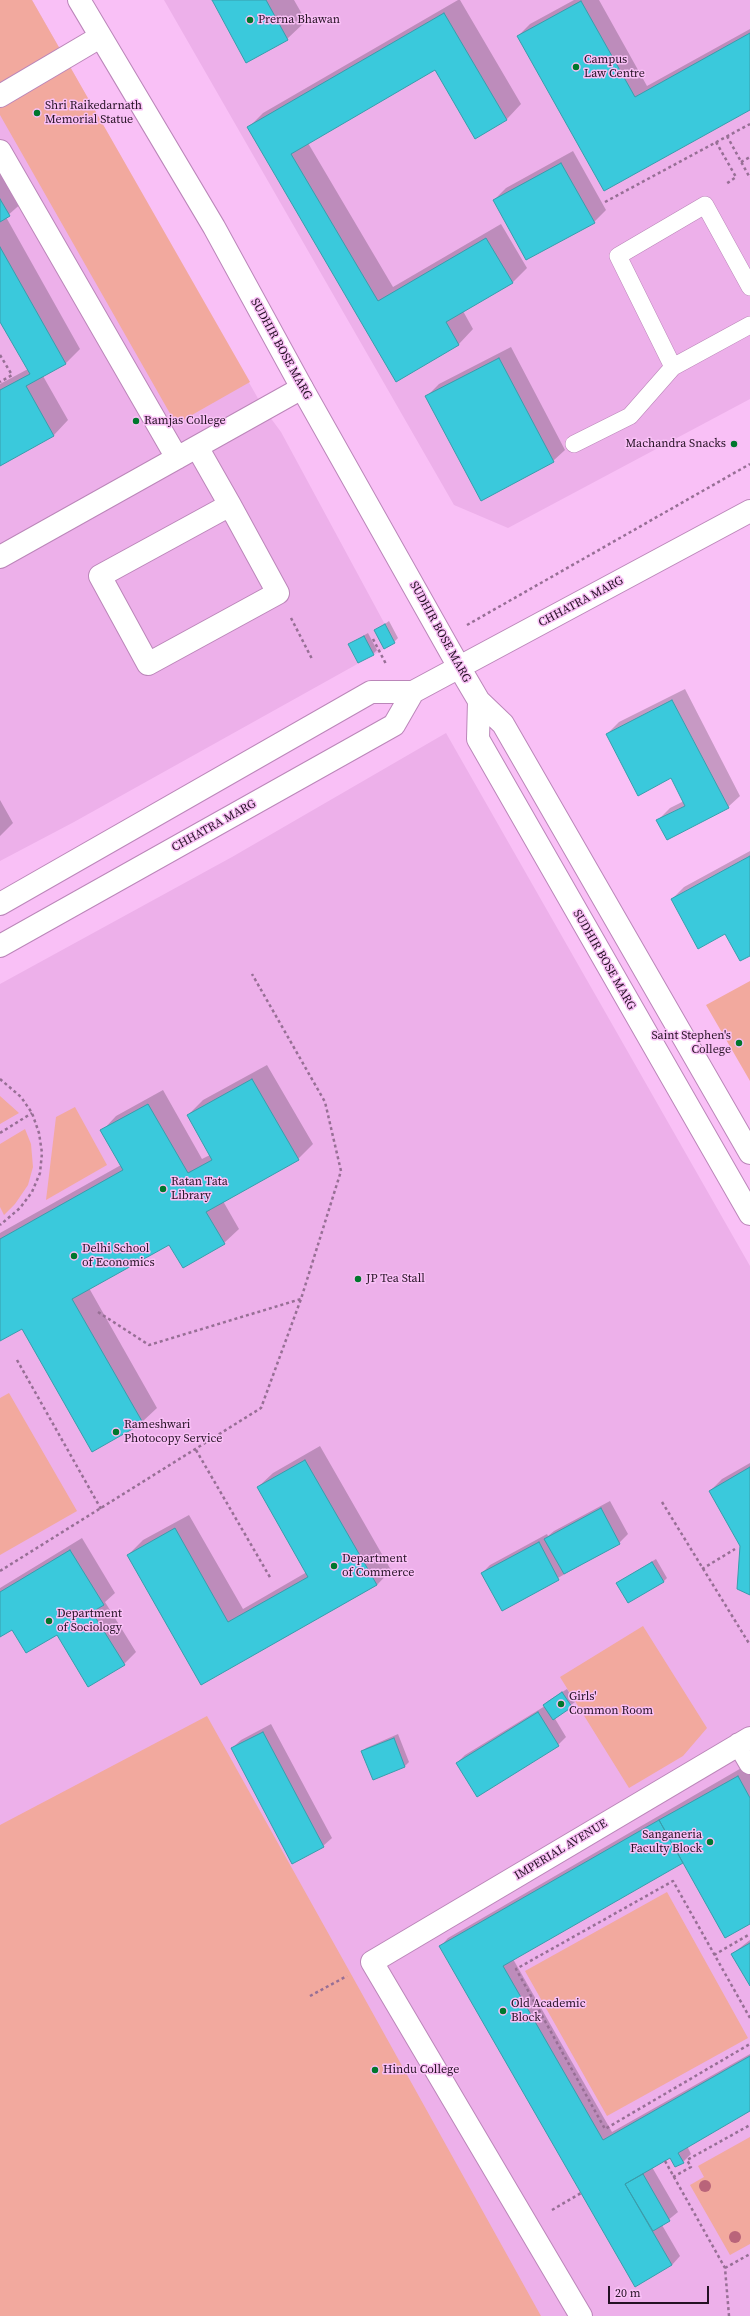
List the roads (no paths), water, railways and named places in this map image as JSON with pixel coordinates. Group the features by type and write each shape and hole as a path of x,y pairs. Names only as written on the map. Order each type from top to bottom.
{"street":[{"name":"SUDHIR BOSE MARG","path":"79,0 214,227 302,388 459,668 479,701 503,724 518,748 750,1153"},
{"path":"0,96 100,37"},
{"path":"0,151 177,458"},
{"path":"0,557 302,388"},
{"path":"197,447 230,505 278,593 148,664 100,576 230,505"},
{"name":"CHHATRA MARG","path":"0,904 371,692 413,692 750,511"},
{"name":"CHHATRA MARG","path":"0,946 394,725 413,692"},
{"name":"SUDHIR BOSE MARG","path":"479,701 478,739 750,1214"},
{"path":"745,1741 750,1763"},
{"name":"IMPERIAL AVENUE","path":"580,2316 372,1962 745,1741"}],"lane":[{"path":"673,367 618,256 706,205 750,287"},
{"path":"574,444 630,416 673,367 750,325"}],"place":[{"name":"Prerna Bhawan","path":"250,20"},
{"name":"Campus Law Centre","path":"576,67"},
{"name":"Shri Raikedarnath Memorial Statue","path":"37,113"},
{"name":"Ramjas College","path":"136,421"},
{"name":"Machandra Snacks","path":"734,444"},
{"name":"Saint Stephen's College","path":"739,1043"},
{"name":"Ratan Tata Library","path":"163,1189"},
{"name":"Delhi School of Economics","path":"74,1256"},
{"name":"JP Tea Stall","path":"358,1279"},
{"name":"Rameshwari Photocopy Service","path":"116,1432"},
{"name":"Department of Commerce","path":"334,1566"},
{"name":"Department of Sociology","path":"49,1621"},
{"name":"Girls' Common Room","path":"561,1704"},
{"name":"Sanganeria Faculty Block","path":"710,1842"},
{"name":"Old Academic Block","path":"503,2011"},
{"name":"Hindu College","path":"375,2070"}]}
